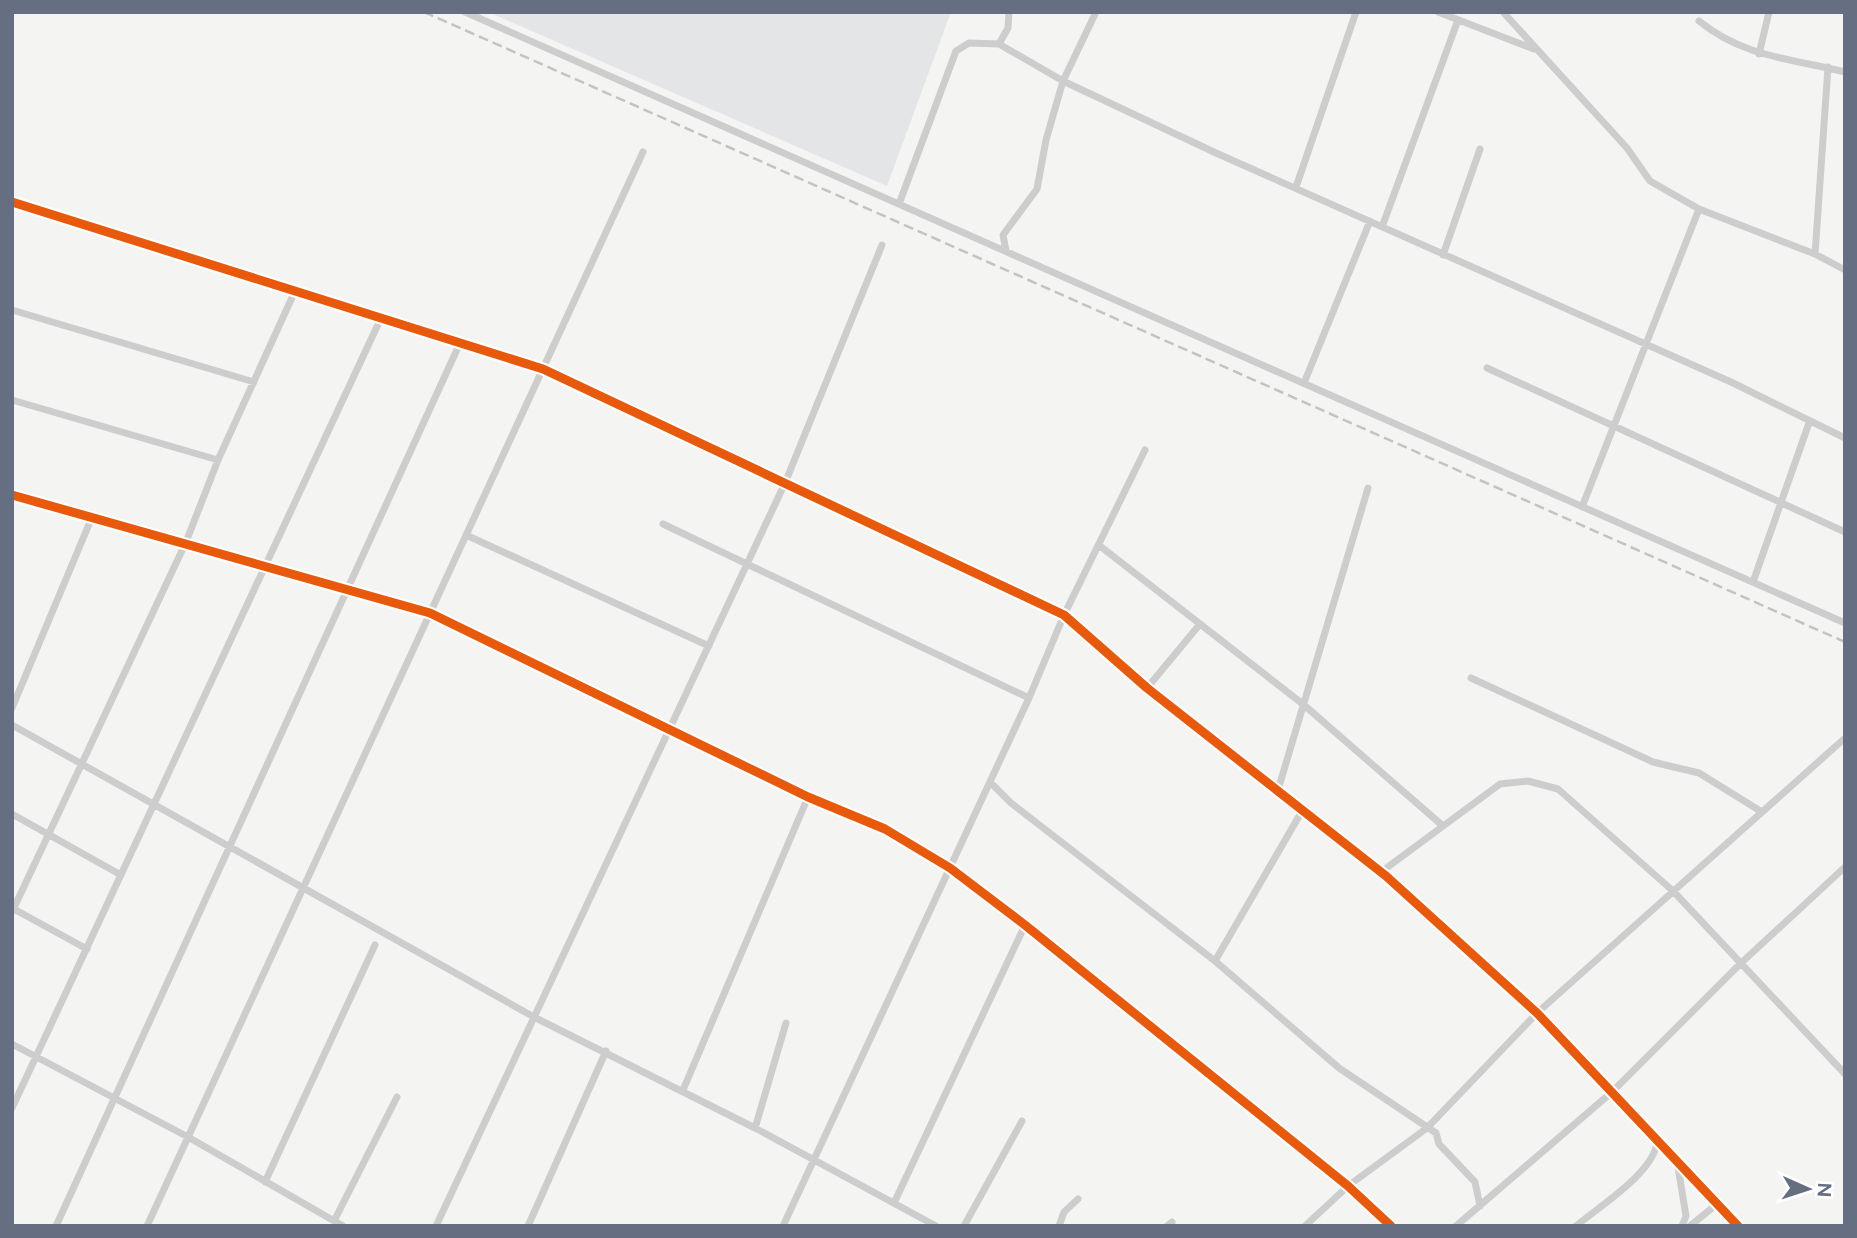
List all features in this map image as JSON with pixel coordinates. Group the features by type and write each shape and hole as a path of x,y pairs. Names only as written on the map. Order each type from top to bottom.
{"street":[{"path":"465,12 1845,623"},
{"path":"999,44 1008,27 1009,12"},
{"path":"1006,251 1003,235 1037,189 1046,140 1063,81 1096,12"},
{"path":"1296,187 1356,12"},
{"path":"1438,12 1534,49"},
{"path":"1503,12 1627,149 1650,181 1699,209 1815,254 1845,271"},
{"path":"1759,54 1769,12"},
{"path":"1382,227 1458,20"},
{"path":"1699,21 1721,38 1759,54 1845,72"},
{"path":"900,204 956,51 969,43 999,44 1063,81 1216,153 1731,382 1809,423 1845,438"},
{"path":"1815,254 1828,67"},
{"path":"1443,255 1480,149"},
{"path":"147,1225 643,152"},
{"path":"12,202 542,369 1064,615 1147,688 1381,872 1537,1013 1738,1226"},
{"path":"1583,507 1644,344 1699,209"},
{"path":"1304,383 1370,222"},
{"path":"436,1226 785,483 882,246"},
{"path":"87,949 13,909 186,542 218,460 295,291"},
{"path":"12,310 254,382"},
{"path":"12,1108 381,318"},
{"path":"56,1226 460,343"},
{"path":"1487,369 1845,531"},
{"path":"12,400 218,460"},
{"path":"1753,582 1809,423"},
{"path":"783,1226 1029,698 1064,615 1145,450"},
{"path":"1278,790 1368,488"},
{"path":"12,495 430,613 670,727 807,797 885,829 950,868 1025,925 1348,1186 1391,1226"},
{"path":"12,708 92,517"},
{"path":"663,524 1029,698"},
{"path":"466,535 709,646"},
{"path":"1100,546 1304,705 1443,826"},
{"path":"1147,688 1200,624"},
{"path":"1471,678 1653,762 1699,773 1762,812"},
{"path":"12,725 534,1017 683,1090 936,1226"},
{"path":"1305,1226 1348,1186 1427,1128 1537,1013 1845,738"},
{"path":"1381,872 1500,784 1528,781 1558,789 1673,891 1739,965 1773,996 1845,1074"},
{"path":"990,782 1012,803 1215,961 1339,1068 1436,1133 1439,1144 1471,1176 1480,1206"},
{"path":"683,1090 807,797"},
{"path":"1215,961 1302,811"},
{"path":"12,814 121,875"},
{"path":"1456,1226 1612,1092 1739,965 1845,867"},
{"path":"894,1203 1025,925"},
{"path":"265,1182 376,945"},
{"path":"755,1128 786,1023"},
{"path":"12,1044 188,1137 343,1226"},
{"path":"528,1226 606,1051"},
{"path":"334,1221 397,1097"},
{"path":"964,1226 1022,1122"},
{"path":"1576,1226 1645,1169 1656,1153 1658,1140"},
{"path":"1677,1160 1686,1216 1682,1226"},
{"path":"1059,1226 1064,1212 1078,1199"},
{"path":"1690,1226 1717,1204"}],"shaded area":[{"path":"488,12 951,12 887,186"}],"railway":[{"path":"424,12 1845,642"}],"cycle path":[{"path":"12,202 543,369 1064,615 1147,688 1386,876 1537,1013 1738,1226"},
{"path":"12,495 430,613 808,797 885,829 950,868 1025,925 1348,1186 1391,1226"}]}
